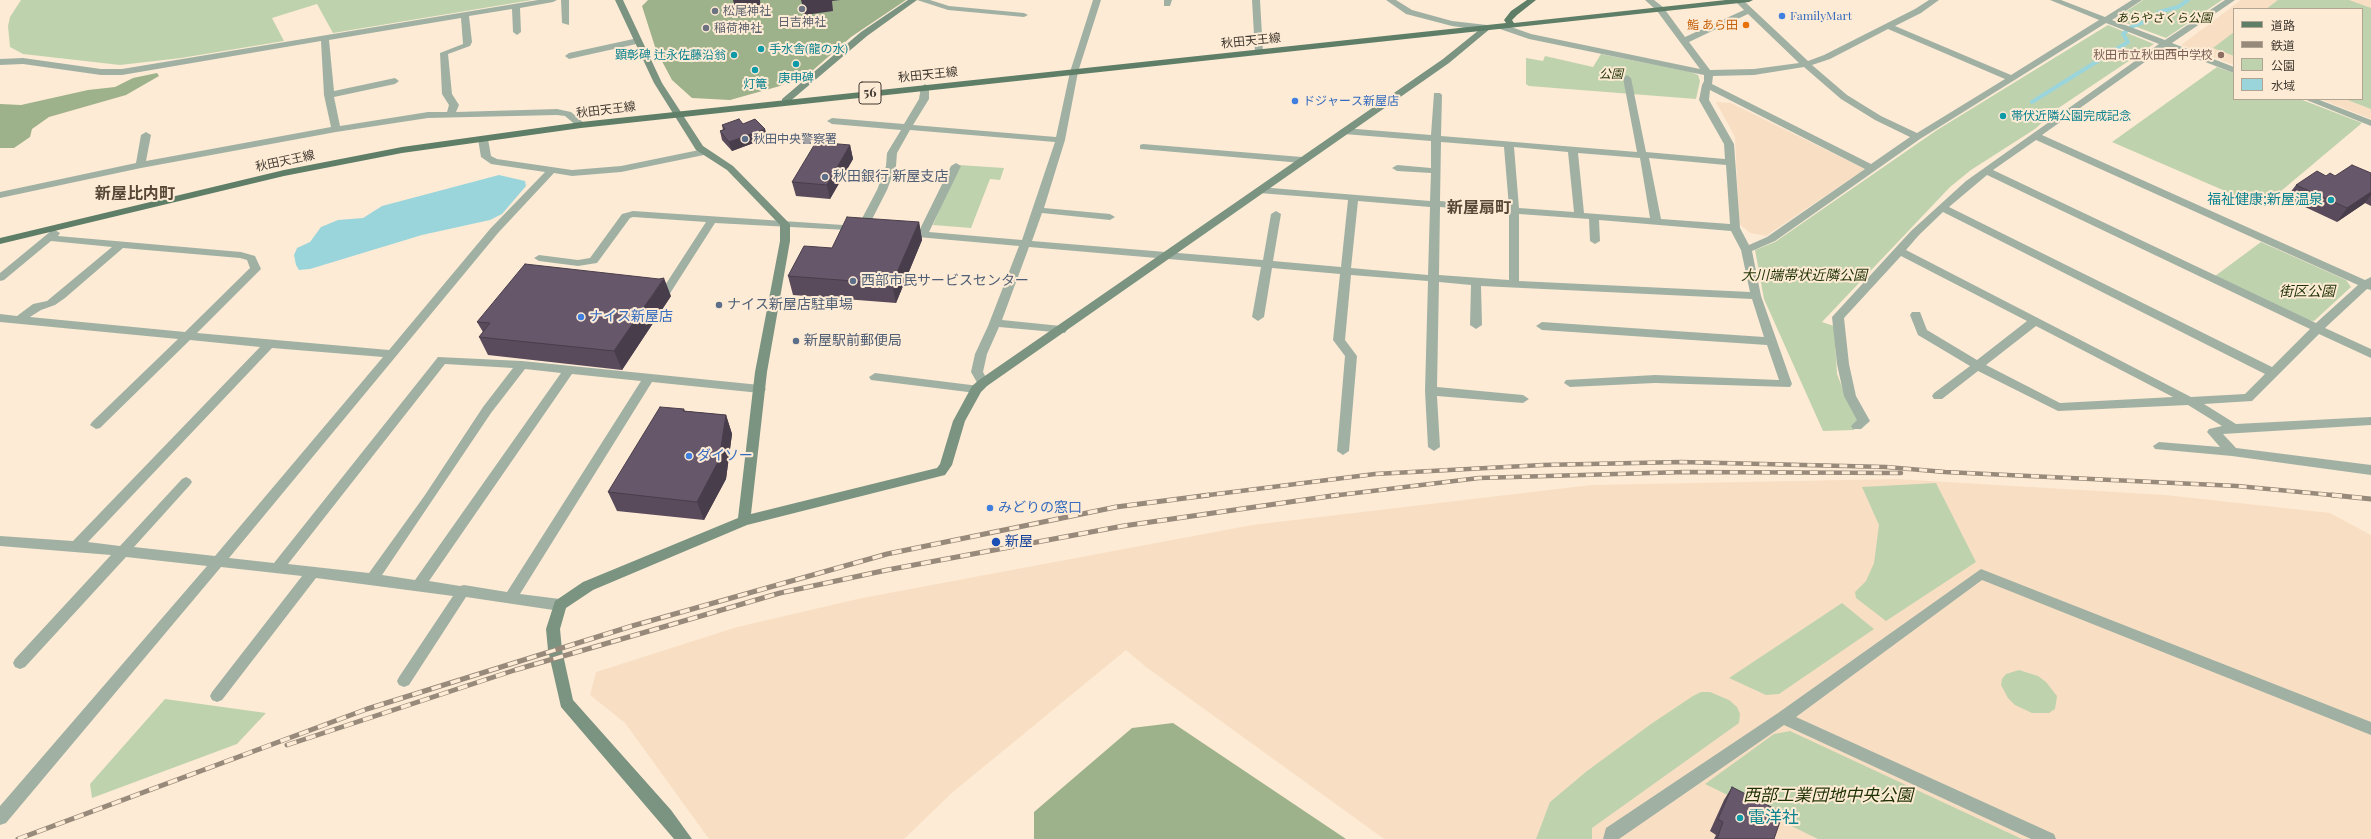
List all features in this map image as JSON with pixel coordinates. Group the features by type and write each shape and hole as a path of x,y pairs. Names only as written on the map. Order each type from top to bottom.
{"main road":[{"path":"1511,25 1508,20 1514,13 1532,0"},
{"name":"秋田天王線","path":"0,241 284,173 402,150 581,125 1749,0"}],"street":[{"path":"0,62 22,61 101,72 122,72 553,0"},
{"path":"565,0 566,23"},
{"path":"619,0 658,83 704,152 730,168 785,224 785,241 760,389 744,521"},
{"path":"785,102 864,34 913,0"},
{"path":"921,0 948,8 1024,15"},
{"path":"980,386 977,372 981,354 995,324 1038,210 1060,140 1074,72 1097,0"},
{"path":"1256,0 1260,52"},
{"path":"1390,0 1409,12 1452,23 1487,28"},
{"path":"1570,383 1655,379 1786,384 1770,341 1756,296 1746,250 1735,228 1729,144 1704,100 1706,85 1709,82 1708,74 1660,9 1649,0"},
{"path":"1500,26 1529,36 1708,74 1754,72 1808,64 1845,49 1934,0"},
{"path":"2054,0 2233,70"},
{"path":"1746,250 1771,239 1917,137 2010,78 2113,22 2138,0"},
{"path":"1857,426 1864,422 1850,396 1843,364 1838,317 1915,233 1942,207 1987,171 2036,136 2161,41 2231,0"},
{"path":"1739,1 1808,64 1823,80 1844,97 1878,118 1917,137"},
{"path":"516,6 517,32"},
{"path":"1684,41 1749,11"},
{"path":"451,114 454,105 447,94 444,53 466,46 468,42 465,15"},
{"path":"1888,26 2010,78"},
{"path":"684,839 665,815 566,703 555,650 553,629 560,605 588,586 744,521 941,472 946,465 959,421 980,386 1170,255 1259,190 1446,61 1487,28"},
{"path":"325,39 329,95 336,129"},
{"path":"569,56 638,41"},
{"path":"1627,78 1656,222"},
{"path":"329,95 395,81"},
{"path":"1706,85 1871,168"},
{"path":"862,230 882,190 891,166 892,154 924,99 925,87"},
{"path":"1434,447 1430,391 1437,95"},
{"path":"2313,100 2371,123"},
{"path":"0,195 141,165 336,129 428,115 557,112 568,114 581,125"},
{"path":"832,121 1060,140"},
{"path":"1344,132 1730,162"},
{"path":"141,165 146,135"},
{"path":"1916,315 1922,332 1977,365 2058,407 2192,402 2248,398 2318,328 2369,284 2036,136"},
{"path":"483,139 486,157 494,162 551,171 596,173 688,157 704,152"},
{"path":"1509,145 1514,211 1514,283"},
{"path":"1143,147 1302,160"},
{"path":"1573,149 1579,216"},
{"path":"923,234 956,166"},
{"path":"1397,168 1436,171"},
{"path":"0,818 218,562 494,231 551,171"},
{"path":"1987,171 2371,354"},
{"path":"1259,190 1594,218 1735,228"},
{"path":"1343,451 1351,356 1339,340 1353,197"},
{"path":"1942,207 2274,373"},
{"path":"1038,210 1110,217"},
{"path":"539,258 578,263 593,261 626,216 633,214 877,231"},
{"path":"1258,317 1276,214"},
{"path":"1594,218 1595,241"},
{"path":"665,293 712,220"},
{"path":"0,278 50,238 62,225"},
{"path":"893,232 1025,242 1476,282 1756,296"},
{"path":"50,238 241,255 251,258 256,269 96,425"},
{"path":"19,320 33,309 51,303 61,296 121,244"},
{"path":"1900,251 2192,402 2234,428"},
{"path":"1476,282 1476,325"},
{"path":"0,318 269,344 392,354"},
{"path":"1938,396 2035,321"},
{"path":"995,324 1061,330"},
{"path":"1542,326 1770,341"},
{"path":"76,546 269,344"},
{"path":"277,569 442,360 522,365 648,379 760,389"},
{"path":"372,579 429,498 487,410 522,365"},
{"path":"419,585 569,370"},
{"path":"875,377 980,386"},
{"path":"511,597 648,379"},
{"path":"1430,391 1523,399"},
{"path":"2232,452 2213,432 2234,428 2371,421"},
{"path":"2159,446 2232,452 2371,470"},
{"path":"20,663 186,482"},
{"path":"0,541 76,546 121,553 372,579 464,590 560,605"},
{"path":"217,696 312,573"},
{"path":"1611,839 1612,833 1783,718 1981,574 2371,729"},
{"path":"404,680 464,590"},
{"path":"1783,718 2048,839"}],"shaded area":[{"name":"秋田市立秋田西中学校","path":"2241,0 2371,0 2371,119 2323,100 2363,100 2363,8 2233,8 2233,65 2181,45"},
{"path":"1716,102 1731,103 1865,169 1766,236 1750,233 1739,224 1735,137"},
{"path":"1896,479 2166,495 2330,513 2371,535 2371,839 1384,839 1146,667 1126,650 953,792 904,839 709,839 625,723 590,695 596,672 737,627 862,598 1252,525 1591,485"}],"green space":[{"path":"21,0 532,0 333,33 317,4 272,18 284,41 181,58 120,65 23,54 10,47 8,26 10,17"},
{"path":"648,0 906,0 851,37 812,71 780,86 730,100 692,98 672,80 656,50 642,6"},
{"name":"あらやさくら公園","path":"2143,0 2222,0 2166,38 2115,19"},
{"path":"2278,0 2349,0 2371,8 2371,109 2348,100 2363,100 2363,8 2267,8"},
{"name":"大川端帯状近隣公園","path":"2108,25 2154,44 2060,107 2035,129 1971,170 1950,187 1822,322 1834,326 1837,374 1844,392 1859,420 1854,430 1823,431 1764,299 1755,250 1775,242 1937,130"},
{"path":"2233,33 2233,56 2213,48"},
{"name":"公園","path":"1601,54 1691,72 1698,75 1700,81 1696,99 1529,86 1526,84 1526,58 1543,61 1545,56 1593,67"},
{"path":"2217,67 2233,73 2233,100 2303,100 2362,123 2262,207 2112,142"},
{"path":"157,73 159,76 126,95 49,117 32,129 30,137 14,148 0,148 0,104 21,105 88,90 115,87 133,78"},
{"path":"959,165 1004,168 1000,180 990,179 971,228 933,225"},
{"name":"街区公園","path":"2261,242 2346,280 2351,287 2314,321 2305,320 2215,276"},
{"path":"1936,483 1976,562 1886,621 1856,598 1855,592 1866,581 1874,563 1879,525 1862,487"},
{"path":"1842,603 1874,629 1779,694 1766,695 1729,678"},
{"path":"2019,670 2038,676 2046,682 2057,696 2055,709 2049,713 2032,713 2015,705 2008,698 2001,685 2002,679 2006,674"},
{"path":"1701,692 1710,692 1729,700 1737,707 1740,714 1739,723 1592,828 1592,839 1536,839 1550,802 1587,771 1651,724"},
{"path":"165,699 266,713 237,744 92,798 90,784"},
{"path":"1173,723 1346,839 1034,839 1034,812 1132,728"},
{"name":"西部工業団地中央公園","path":"1790,731 2022,839 1818,839 1705,784 1774,734"}],"water":[{"path":"499,175 525,181 526,186 502,214 490,220 422,235 310,269 299,270 296,265 294,255 297,248 310,242 321,227 338,220 363,218 382,206"}],"building":[{"path":"739,119 743,124 755,119 765,129 729,142 720,131 725,129 722,125"},
{"path":"816,142 850,145 827,185 792,182"},
{"path":"2352,165 2371,173 2371,192 2347,208 2296,185 2317,171 2326,176 2330,173 2335,176"},
{"path":"847,217 919,222 892,284 788,276 804,246 832,248"},
{"name":"ナイス新屋店","path":"525,264 659,279 664,278 614,351 479,337 490,323 477,322"},
{"name":"ダイソー","path":"660,407 684,409 683,411 726,415 719,460 697,502 608,492"},
{"path":"1732,787 1783,813 1774,839 1717,839 1723,822 1718,819"}],"waterway":[{"path":"2032,102 2128,42 2123,34 2131,27 2147,21 2159,12 2178,7 2188,0"}],"railway":[{"path":"1201,496 1375,474 1543,465 1681,462 1886,467 1945,472 2237,486 2338,496"},
{"path":"1331,496 1479,478 1685,472 1901,473"},
{"path":"18,839 367,709 632,626 887,554 1116,507 1209,495"},
{"path":"1331,496 1338,495"},
{"path":"2332,495 2338,496"},
{"path":"287,745 515,670 780,593 887,570 1123,526 1331,496"},
{"path":"2338,496 2371,499"}],"place":[{"name":"日吉神社","path":"802,9"},
{"name":"松尾神社","path":"715,11"},
{"name":"FamilyMart","path":"1782,16"},
{"name":"鮨 あら田","path":"1746,25"},
{"name":"稲荷神社","path":"706,28"},
{"name":"手水舎(龍の水)","path":"761,49"},
{"name":"顕彰碑 辻永佐藤沿翁","path":"734,55"},
{"name":"秋田市立秋田西中学校","path":"2221,55"},
{"name":"庚申碑","path":"796,64"},
{"name":"灯篭","path":"755,70"},
{"name":"ドジャース新屋店","path":"1295,101"},
{"name":"帯伏近隣公園完成記念","path":"2003,116"},
{"name":"秋田中央警察署","path":"745,139"},
{"name":"秋田銀行 新屋支店","path":"825,177"},
{"name":"福祉健康;新屋温泉","path":"2331,200"},
{"name":"西部市民サービスセンター","path":"853,281"},
{"name":"ナイス新屋店駐車場","path":"719,305"},
{"name":"ナイス新屋店","path":"581,317"},
{"name":"新屋駅前郵便局","path":"796,341"},
{"name":"ダイソー","path":"689,456"},
{"name":"みどりの窓口","path":"990,508"},
{"name":"新屋","path":"996,542"},
{"name":"電洋社","path":"1740,818"}],"district":[{"name":"新屋比内町","path":"135,194"},
{"name":"新屋扇町","path":"1479,208"}]}
